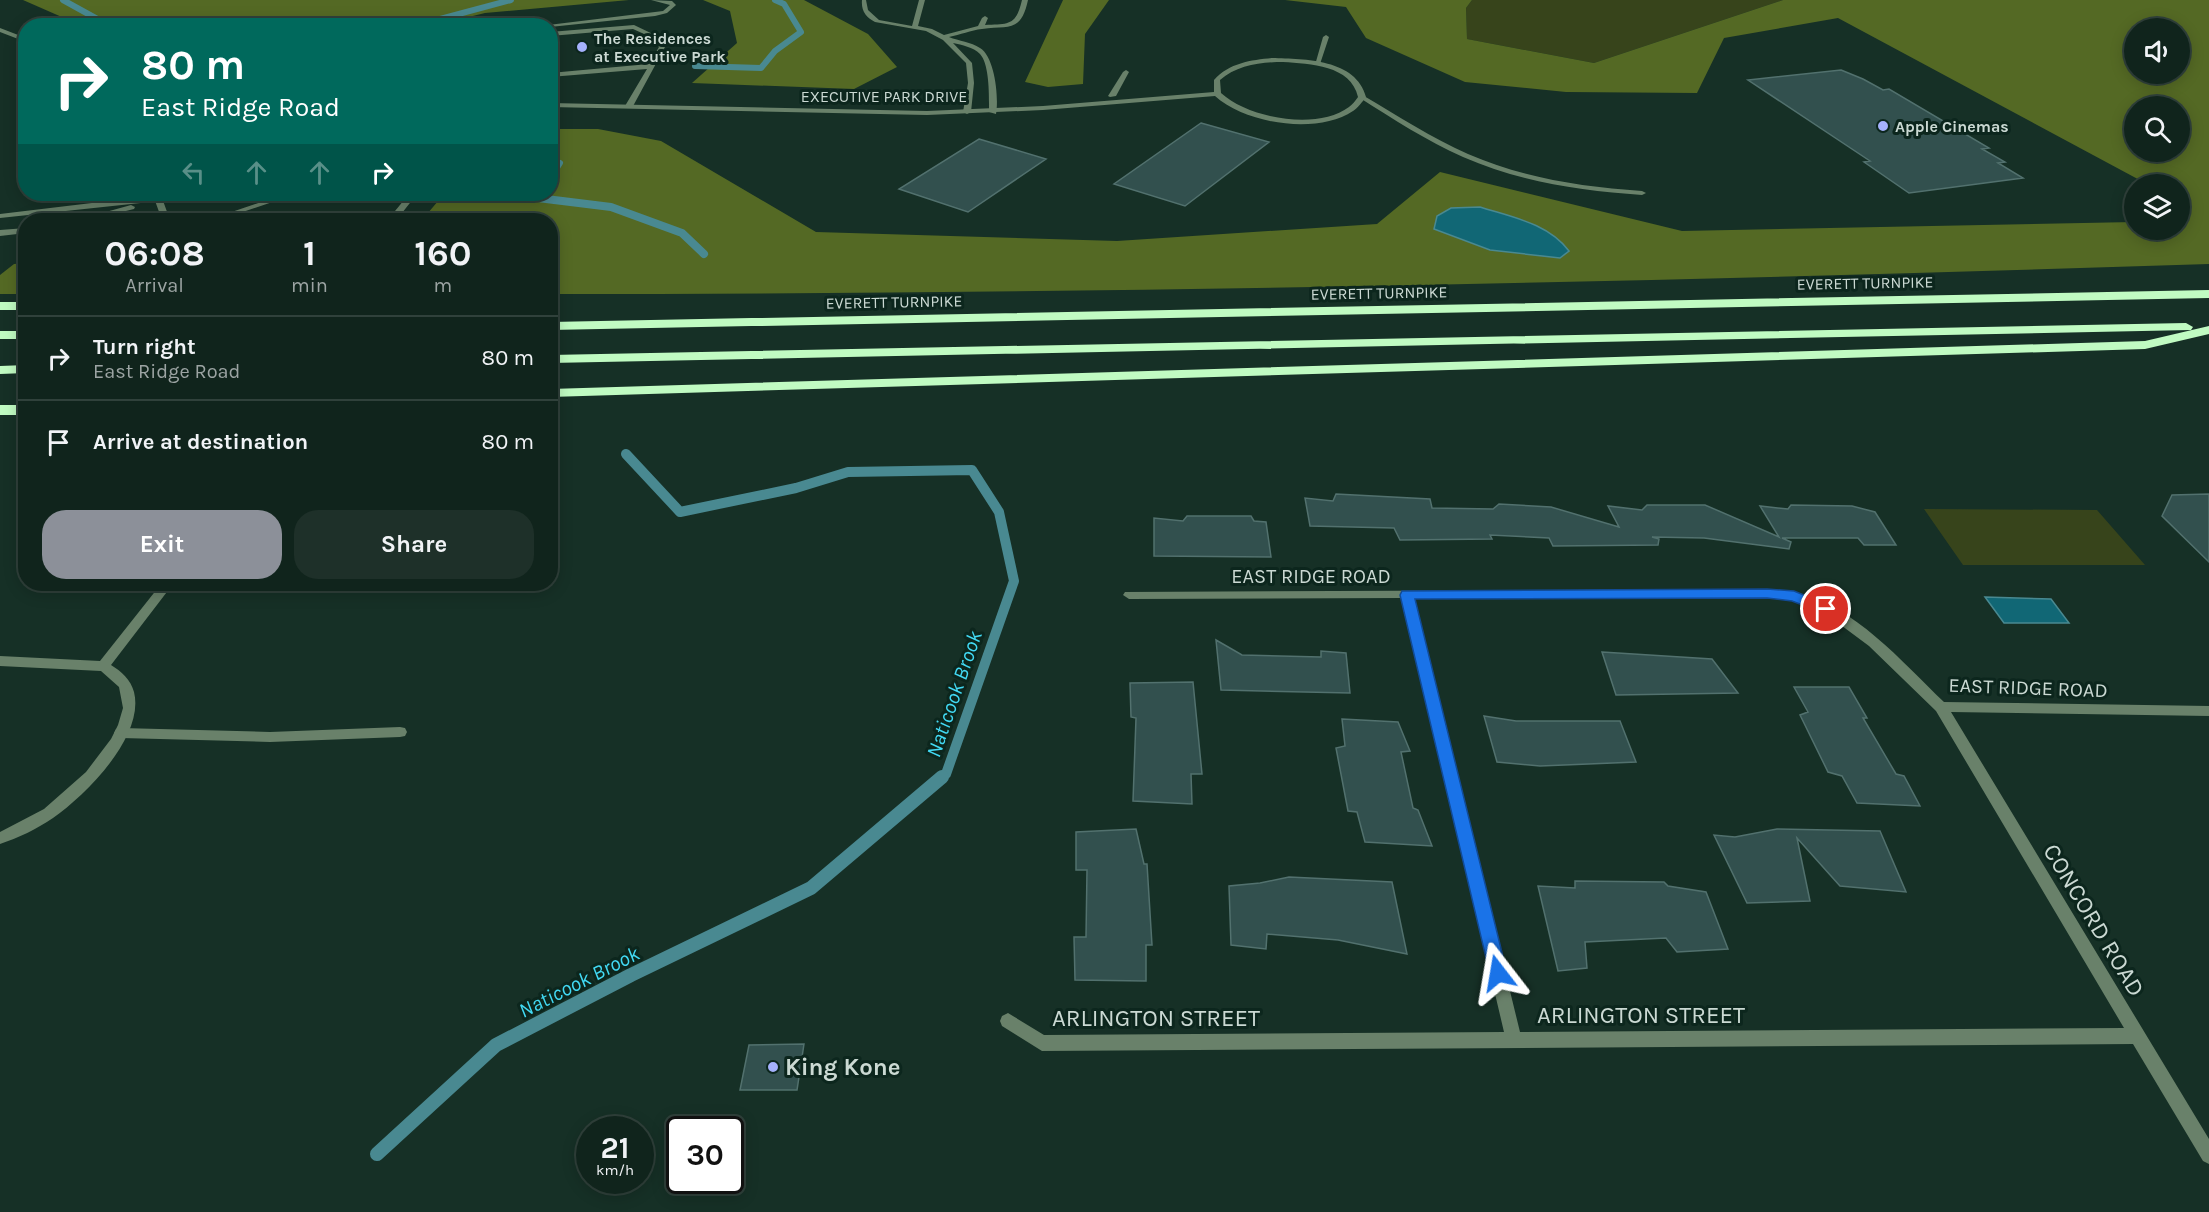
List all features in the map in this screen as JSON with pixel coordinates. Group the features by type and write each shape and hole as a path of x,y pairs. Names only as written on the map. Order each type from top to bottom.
{"highway":[{"name":"EVERETT TURNPIKE","path":"558,326 2209,294"},
{"path":"0,306 18,306"},
{"path":"558,358 2209,328"},
{"path":"558,393 1145,377 2145,345 2209,328"},
{"path":"0,335 18,335"},
{"path":"0,370 18,369"},
{"path":"0,411 18,410"}],"street":[{"path":"558,24 655,14 665,12 673,5 654,0"},
{"path":"915,27 922,0"},
{"path":"944,38 981,27 1017,23 1022,18 1025,0"},
{"path":"864,1 863,6 873,19 890,25 926,29 944,38 972,45 985,55 993,112"},
{"path":"981,27 985,18"},
{"path":"558,33 634,27 656,37 662,47 629,106"},
{"path":"0,30 18,37"},
{"path":"944,38 969,63 971,82 967,112"},
{"path":"1317,64 1326,38"},
{"path":"1272,60 1317,64 1352,78 1362,90 1362,97 1355,107 1339,115 1297,121 1265,118 1246,113 1224,102 1217,94 1215,85 1221,76 1242,65 1272,60"},
{"path":"558,74 653,66"},
{"path":"1112,96 1126,72"},
{"name":"EXECUTIVE PARK DRIVE","path":"558,105 853,113 993,112 1217,94"},
{"path":"1362,97 1434,140 1492,166 1561,185 1642,193"},
{"path":"26,213 132,201"},
{"path":"106,213 148,201"},
{"path":"234,213 271,201"},
{"path":"399,212 408,201"},
{"path":"0,216 18,214"},
{"path":"0,233 18,231"},
{"path":"104,666 162,591"},
{"name":"EAST RIDGE ROAD","path":"1129,596 1767,593 1794,596 1837,615 1855,628 1941,707 2209,711"},
{"path":"1407,595 1514,1040"},
{"path":"0,661 104,666 118,675 128,691 130,709 121,733 103,760 80,787 48,813 0,838"},
{"name":"CONCORD ROAD","path":"1941,707 2209,1155"},
{"path":"121,733 270,737 400,732"},
{"name":"ARLINGTON STREET","path":"1008,1021 1042,1043 2138,1036"}],"green space":[{"path":"23,0 629,0 485,13 465,18 64,18"},
{"path":"703,0 804,0 868,34 897,67 854,89 692,83 737,43 730,11"},
{"path":"1063,0 1109,0 1085,34 1083,84 1048,87 1025,82"},
{"path":"1285,0 1472,0 1466,8 1467,39 1594,63 1783,0 2209,0 2209,264 1380,286 965,292 558,294 558,213 428,213 438,201 558,201 558,129 598,129 661,141 816,232 1117,241 1377,224 1440,172 1682,231 2124,222 2124,240 2190,240 2190,174 2128,174 1838,18 1724,38 1697,93 1566,92 1465,82 1366,38 1346,7"},
{"path":"1472,0 1783,0 1594,63 1467,39 1466,8"},
{"path":"14,264 18,264 18,294 0,294 0,275"},
{"path":"1924,509 2097,510 2145,565 1963,565"}],"water":[{"path":"1480,207 1540,227 1560,241 1569,251 1560,258 1490,250 1434,229 1437,216 1451,208"},
{"path":"1985,597 2051,599 2069,623 2004,623"}],"building":[{"name":"Apple Cinemas","path":"1841,70 1883,90 1889,89 1989,148 1982,149 2005,162 1998,163 2023,178 1909,193 1864,162 1870,161 1748,80"},
{"path":"1201,123 1269,142 1185,206 1114,184"},
{"path":"979,139 1046,159 968,212 899,189"},
{"path":"1336,494 1430,499 1432,508 1493,509 1499,504 1551,507 1619,527 1608,506 1642,510 1647,505 1705,505 1779,537 1760,506 1788,509 1791,505 1852,506 1875,512 1896,545 1864,545 1858,538 1782,538 1791,542 1789,549 1704,538 1652,537 1659,539 1658,545 1553,546 1549,538 1490,535 1492,539 1400,540 1394,528 1310,526 1305,498 1333,501"},
{"path":"2209,494 2209,562 2162,516 2172,495"},
{"path":"1187,516 1251,516 1254,521 1266,522 1271,557 1154,556 1154,518 1183,521"},
{"path":"1216,640 1242,655 1321,657 1321,651 1346,653 1350,693 1221,690"},
{"path":"1602,652 1712,659 1738,693 1616,695"},
{"path":"1193,682 1202,774 1191,774 1192,804 1133,801 1136,718 1131,717 1130,683"},
{"path":"1794,687 1849,687 1867,718 1863,718 1896,774 1904,776 1920,806 1857,803 1842,776 1828,772 1800,715 1808,712"},
{"path":"1484,716 1516,721 1620,721 1636,762 1540,766 1497,762"},
{"path":"1342,719 1398,722 1410,751 1401,752 1413,808 1418,810 1432,846 1365,842 1357,812 1348,811 1336,748 1345,746"},
{"path":"1136,829 1144,864 1147,864 1152,945 1146,945 1146,981 1075,980 1074,937 1086,937 1087,870 1076,870 1076,832"},
{"path":"1777,829 1880,831 1906,892 1840,886 1797,838 1810,901 1747,903 1714,835 1735,837"},
{"path":"1289,877 1392,882 1407,954 1338,940 1267,934 1266,949 1231,945 1229,886"},
{"path":"1575,881 1664,882 1668,886 1706,892 1728,949 1677,952 1666,938 1585,942 1587,968 1558,971 1538,886 1575,888"},
{"name":"King Kone","path":"804,1044 797,1090 740,1090 749,1045"}],"waterway":[{"name":"Naticook Brook","path":"63,0 96,18"},
{"name":"Naticook Brook","path":"444,18 511,0"},
{"name":"Naticook Brook","path":"695,66 761,68 775,51 801,32 784,4 775,0"},
{"name":"Naticook Brook","path":"558,200 611,207 682,233 704,254"},
{"name":"Naticook Brook","path":"626,454 680,512 796,488 848,472 972,470 999,512 1014,581 946,774 940,779"},
{"name":"Naticook Brook","path":"377,1154 496,1045 631,975 811,888 942,777"}],"place":[{"name":"The Residences at Executive Park","path":"582,47"},
{"name":"Apple Cinemas","path":"1883,126"},
{"name":"King Kone","path":"773,1067"}],"route":[{"path":"1498,973 1407,595 1767,593 1794,596 1826,609"}]}
